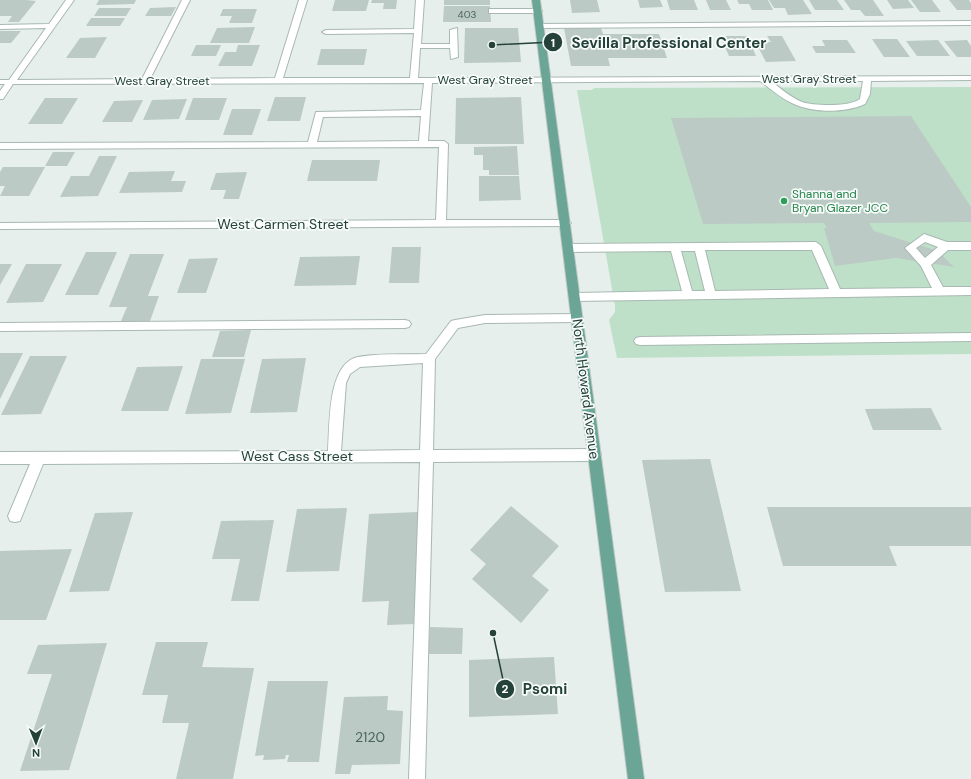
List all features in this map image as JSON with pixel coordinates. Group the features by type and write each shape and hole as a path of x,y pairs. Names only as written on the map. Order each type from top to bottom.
{"main road":[{"name":"North Howard Avenue","path":"536,0 566,223 574,297 636,779"}],"street":[{"path":"0,97 70,0"},
{"path":"145,81 186,0"},
{"path":"279,80 303,0"},
{"path":"414,80 420,0"},
{"path":"492,11 538,11"},
{"path":"540,26 971,23"},
{"path":"0,27 51,26"},
{"path":"454,30 454,57"},
{"path":"326,32 417,31"},
{"path":"416,46 454,46"},
{"path":"762,79 783,95 800,104 818,107 852,106 861,102 867,93 867,78"},
{"name":"West Gray Street","path":"0,82 971,78"},
{"path":"423,144 428,80"},
{"path":"312,144 319,114 426,113"},
{"path":"0,146 444,144 441,224"},
{"name":"West Carmen Street","path":"0,226 566,223"},
{"path":"940,292 925,264 910,248 924,238 946,246 971,246"},
{"path":"569,248 816,246 836,293"},
{"path":"925,264 946,246"},
{"path":"675,247 688,295"},
{"path":"699,247 711,295"},
{"path":"574,297 971,291"},
{"path":"417,779 425,456 429,358 455,324 485,319 577,318"},
{"path":"0,327 405,324"},
{"path":"640,341 971,337"},
{"path":"334,456 340,384 346,371 358,362 429,358"},
{"name":"West Cass Street","path":"0,458 595,455"},
{"path":"15,516 39,458"}],"green space":[{"name":"Shanna and Bryan Glazer JCC","path":"971,87 971,354 617,358 609,320 615,312 615,306 577,90 591,90 595,88"}],"building":[{"path":"0,0 36,1 19,22 8,22 12,16 0,16"},
{"path":"99,0 136,0 134,4 96,5"},
{"path":"335,0 369,0 366,11 332,11"},
{"path":"372,0 397,0 396,9 383,9 384,3 371,3"},
{"path":"444,0 490,0 490,5 444,5"},
{"path":"570,0 597,0 600,12 572,13"},
{"path":"638,0 660,0 663,7 640,8"},
{"path":"667,0 694,0 698,10 670,10"},
{"path":"706,0 726,0 731,10 710,10"},
{"path":"737,0 768,0 773,10 752,10 749,4 739,4"},
{"path":"769,0 803,0 812,14 788,15 785,8 774,8"},
{"path":"809,0 837,0 844,10 815,10"},
{"path":"844,0 873,0 884,16 865,16 860,10 851,10"},
{"path":"887,0 908,0 914,8 893,9"},
{"path":"911,0 932,0 941,12 920,12"},
{"path":"949,0 969,0 971,3 971,10 957,10"},
{"path":"444,6 490,6 491,22 443,22"},
{"path":"176,7 171,16 145,16 150,8"},
{"path":"99,8 131,8 126,16 94,16"},
{"path":"223,9 257,9 252,23 229,23 232,16 220,16"},
{"path":"91,18 125,18 120,26 86,26"},
{"path":"255,27 249,43 210,43 217,28"},
{"path":"465,28 518,28 521,62 464,63"},
{"path":"564,28 601,28 603,34 659,34 667,58 608,58 610,66 571,66"},
{"path":"0,31 21,31 11,43 0,43"},
{"path":"720,36 747,36 756,56 729,56"},
{"path":"767,36 782,36 796,61 766,62 756,43 771,42"},
{"path":"107,37 95,58 66,58 80,38"},
{"path":"872,39 897,39 910,57 884,57"},
{"path":"822,40 847,40 856,53 816,53 812,46 825,46"},
{"path":"938,40 950,56 917,56 906,41"},
{"path":"967,40 971,46 971,57 957,57 944,41"},
{"path":"196,45 221,45 216,56 191,56"},
{"path":"238,45 260,45 252,66 218,66 225,52 236,52"},
{"path":"321,49 367,49 364,65 317,65"},
{"path":"275,97 306,97 300,121 267,121"},
{"path":"521,97 524,144 455,144 456,98"},
{"path":"45,98 78,98 62,124 28,124"},
{"path":"193,98 227,98 219,120 185,120"},
{"path":"187,99 179,119 143,120 152,100"},
{"path":"143,100 132,122 102,122 114,101"},
{"path":"232,109 261,109 252,135 223,135"},
{"path":"911,116 971,207 971,222 869,223 874,231 938,251 954,267 896,258 835,266 824,228 827,228 824,223 703,224 671,118"},
{"path":"517,146 519,175 489,175 489,170 483,170 483,155 474,155 474,147"},
{"path":"53,152 75,152 67,166 45,166"},
{"path":"99,156 117,156 98,196 60,197 71,176 89,176"},
{"path":"312,160 380,160 377,181 307,181"},
{"path":"3,167 45,167 29,196 0,196 5,186 0,186 0,172"},
{"path":"175,171 171,181 186,181 182,192 119,193 129,172"},
{"path":"247,172 239,199 223,199 226,190 210,190 216,173"},
{"path":"479,176 519,176 521,200 479,201"},
{"path":"392,247 421,247 419,283 389,283"},
{"path":"86,252 117,252 98,295 65,295"},
{"path":"130,254 164,254 148,296 159,296 150,321 121,321 127,307 109,307"},
{"path":"360,256 356,285 294,286 300,257"},
{"path":"218,258 206,293 177,293 189,259"},
{"path":"0,264 12,264 0,285"},
{"path":"26,264 62,264 43,302 6,303"},
{"path":"251,330 244,357 212,357 220,331"},
{"path":"0,353 23,353 0,399"},
{"path":"30,356 67,356 41,414 1,415"},
{"path":"306,358 297,412 250,413 262,359"},
{"path":"201,359 245,359 231,413 185,414"},
{"path":"183,366 168,411 121,411 137,367"},
{"path":"931,408 942,430 873,430 865,409"},
{"path":"710,459 741,591 665,592 642,460"},
{"path":"511,506 559,546 532,576 549,590 521,623 472,579 486,564 470,550"},
{"path":"767,507 971,507 971,546 889,546 897,566 783,566"},
{"path":"347,508 339,571 286,572 297,509"},
{"path":"133,512 109,591 69,592 95,513"},
{"path":"418,512 415,624 387,625 389,601 362,602 369,514"},
{"path":"274,520 259,601 231,601 240,559 212,559 221,521"},
{"path":"72,549 46,620 0,620 0,551"},
{"path":"430,627 463,628 462,654 428,654"},
{"path":"156,642 208,642 202,667 254,668 233,779 176,779 189,723 162,723 168,695 142,695"},
{"path":"107,643 69,770 20,771 52,674 27,674 38,645"},
{"path":"554,657 558,714 469,717 469,660"},
{"path":"268,681 328,681 319,762 287,762 289,755 286,755 285,759 263,760 264,755 255,756"},
{"path":"388,696 387,710 403,711 400,764 352,765 350,774 335,774 344,697"}],"place":[{"name":"Sevilla Professional Center","path":"492,45"},
{"name":"Shanna and Bryan Glazer JCC","path":"784,201"},
{"name":"Psomi","path":"493,633"}]}
